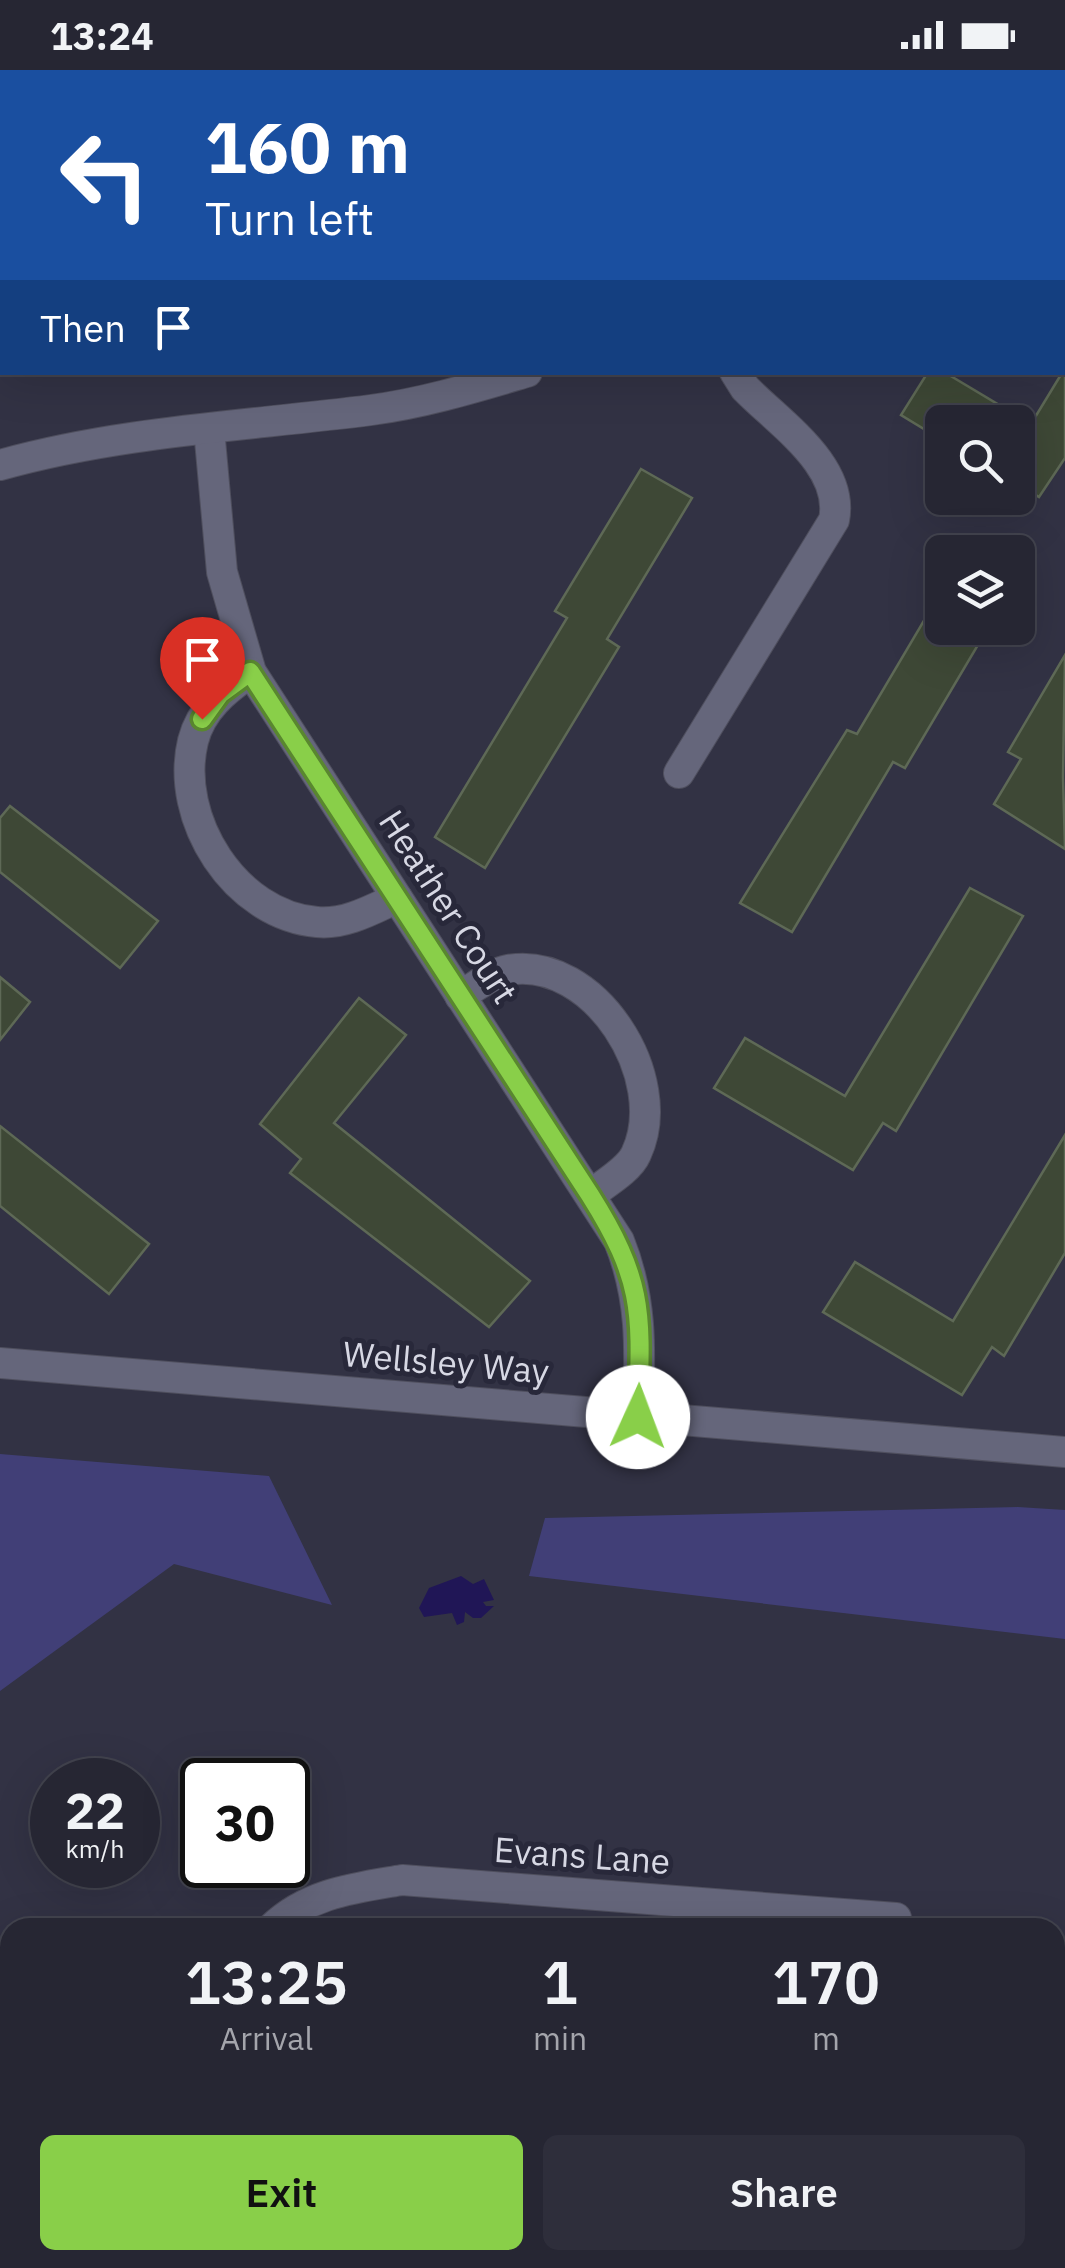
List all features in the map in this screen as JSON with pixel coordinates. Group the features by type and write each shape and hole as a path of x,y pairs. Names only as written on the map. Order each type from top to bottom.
{"street":[{"path":"0,466 57,449 375,409 516,375"},
{"path":"679,773 834,520 838,498 831,475 744,388 737,375"},
{"name":"Heather Court","path":"209,430 222,572 250,672 618,1240 635,1280 641,1322 638,1417"},
{"path":"250,672 220,694 193,742 196,815 211,850 258,901 285,915 320,923 356,916 397,898"},
{"path":"460,996 505,970 541,970 574,984 617,1028 632,1054 641,1085 641,1140 635,1158 590,1195"},
{"name":"Wellsley Way","path":"0,1363 1065,1452"},
{"name":"Evans Lane","path":"286,1918 307,1903 338,1890 402,1880 896,1918"}],"shaded area":[{"path":"0,1454 269,1476 332,1605 174,1564 0,1691"},
{"path":"1018,1507 1065,1510 1065,1639 529,1576 545,1518"},
{"path":"461,1576 473,1584 484,1579 494,1600 483,1602 494,1606 481,1618 465,1612 464,1622 457,1625 452,1613 424,1617 419,1608 429,1588"}],"building":[{"path":"926,375 949,375 999,405 925,405 925,430 901,415"},
{"path":"1061,375 1065,375 1065,458 1039,497 1035,495 1035,417"},
{"path":"641,469 692,498 607,639 619,647 485,868 435,837 567,618 555,611"},
{"path":"925,619 925,645 978,645 905,768 893,762 792,932 740,903 847,730 857,734"},
{"path":"1065,655 1065,849 994,804 1021,759 1008,752"},
{"path":"10,806 158,921 120,968 0,872 0,818"},
{"path":"970,888 1023,916 896,1131 883,1123 853,1170 714,1088 745,1038 845,1096"},
{"path":"0,977 30,1002 0,1040"},
{"path":"359,998 406,1035 334,1123 530,1281 489,1327 290,1173 301,1159 260,1124"},
{"path":"0,1126 149,1244 109,1294 0,1206"},
{"path":"1065,1135 1065,1253 1004,1356 992,1347 962,1395 823,1312 855,1262 953,1321"}],"route":[{"path":"202,719 220,694 250,672 590,1195 618,1240 635,1280 641,1322 638,1417"}]}
